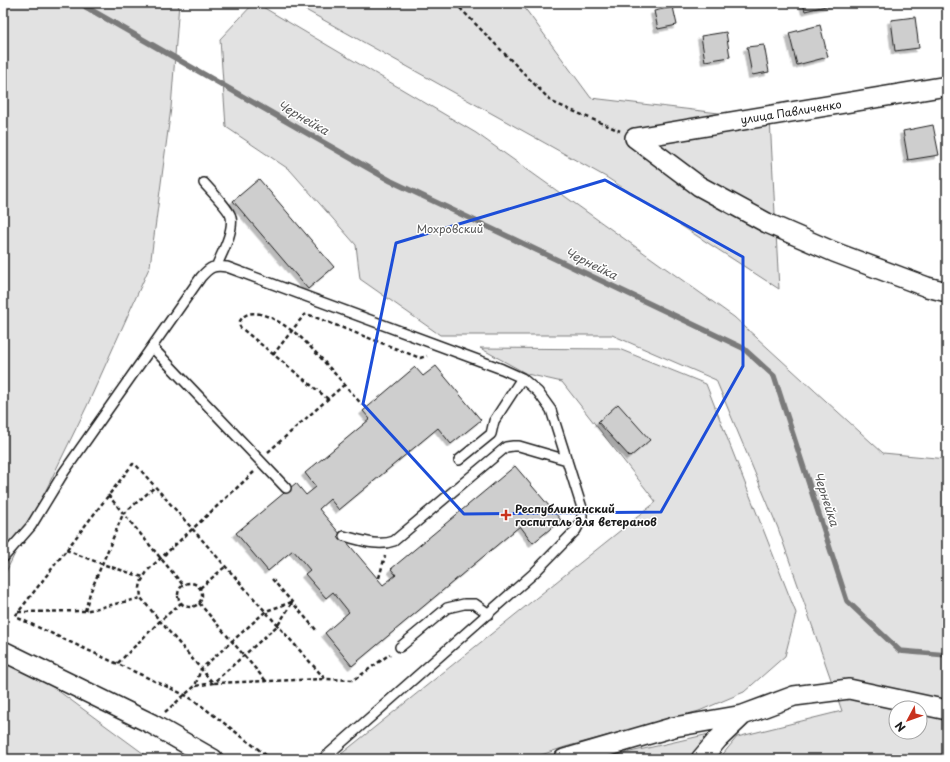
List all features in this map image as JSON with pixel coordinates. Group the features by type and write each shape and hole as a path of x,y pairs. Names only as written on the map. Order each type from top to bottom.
{"street":[{"name":"улица Павличенко","path":"635,138 947,86"},
{"path":"635,138 699,186 767,223 834,252 927,287 947,292"},
{"path":"3,651 152,724 213,759"},
{"path":"564,759 674,726 743,715 794,696 849,689 947,710"},
{"path":"701,759 718,739 743,715"}],"lane":[{"path":"204,183 224,206 231,217 230,231 217,265"},
{"path":"3,558 31,526 64,472 201,277 208,269 217,265 227,266 436,344 522,378 538,392 551,410 582,508 582,518 576,530 533,574 489,614 323,759"},
{"path":"152,347 286,488"},
{"path":"459,460 491,434 494,421 522,378"},
{"path":"344,536 372,543 388,544 394,542 506,447 519,446 567,460"},
{"path":"400,647 447,608 464,604 475,604 489,614"}],"path":[{"path":"455,3 552,102 635,138"},
{"path":"328,399 241,328 239,322 246,314 249,313 268,316 292,331 311,348 345,384 362,405"},
{"path":"273,355 304,315 307,314 420,358 427,356 436,344"},
{"path":"213,683 141,598 140,588 143,577 160,558 258,469 264,457 345,384"},
{"path":"271,759 185,695 18,618 16,615 133,464 136,465 325,679"},
{"path":"85,611 90,593 123,514 155,487"},
{"path":"108,495 183,585"},
{"path":"379,578 388,544"},
{"path":"66,550 102,564 143,577"},
{"path":"200,588 226,566"},
{"path":"272,579 318,631"},
{"path":"192,583 200,588 202,599 199,603 190,607 181,603 178,592 183,585 192,583"},
{"path":"18,612 85,611 141,598"},
{"path":"152,724 195,686 201,669 266,611 292,602"},
{"path":"213,683 278,626 292,602"},
{"path":"118,663 160,621 181,603"},
{"path":"199,603 266,681"},
{"path":"195,686 213,683 266,681 325,679 354,680 400,647"}],"highlighted area":[{"path":"605,180 743,257 743,366 661,512 464,514 363,404 396,243"}],"green space":[{"path":"3,3 179,3 171,108 150,266 87,406 3,578"},
{"name":"Мохровский","path":"254,3 256,3 476,133 734,317 883,453 947,459 947,759 719,759 737,737 842,711 778,528 716,380 612,335 440,335 360,279 356,245 290,170 226,127 220,39"},
{"path":"293,3 521,3 591,98 770,119 779,289 606,177"},
{"path":"480,348 619,349 706,384 796,613 785,656 744,692 699,711 565,747 529,759 335,759 656,502 562,382 527,374"},
{"path":"3,664 23,665 151,759 3,759"},
{"path":"722,731 713,759 600,759"}],"building":[{"path":"803,3 838,3 805,11"},
{"path":"673,7 677,25 658,29 654,11"},
{"path":"915,17 919,48 895,51 891,20"},
{"path":"820,25 828,57 797,65 789,33"},
{"path":"726,32 730,57 705,61 701,36"},
{"path":"764,45 769,72 752,75 747,47"},
{"path":"933,125 939,155 908,160 903,131"},
{"path":"259,179 334,267 308,289 233,201"},
{"name":"Республиканский госпиталь для ветеранов","path":"436,366 481,420 451,444 438,428 339,510 330,499 319,509 383,585 396,575 391,569 515,466 561,520 533,543 520,526 352,666 325,633 349,612 333,592 326,598 305,574 310,570 293,550 268,571 236,533 296,483 306,495 316,487 305,473 370,419 363,411 415,367 423,376"},
{"path":"618,404 650,440 630,457 598,422"}],"waterway":[{"name":"Чернейка","path":"84,3 86,7 391,181 743,348 774,376 847,601 900,651 947,655"}],"place":[{"name":"Республиканский госпиталь для ветеранов","path":"506,515"}]}
